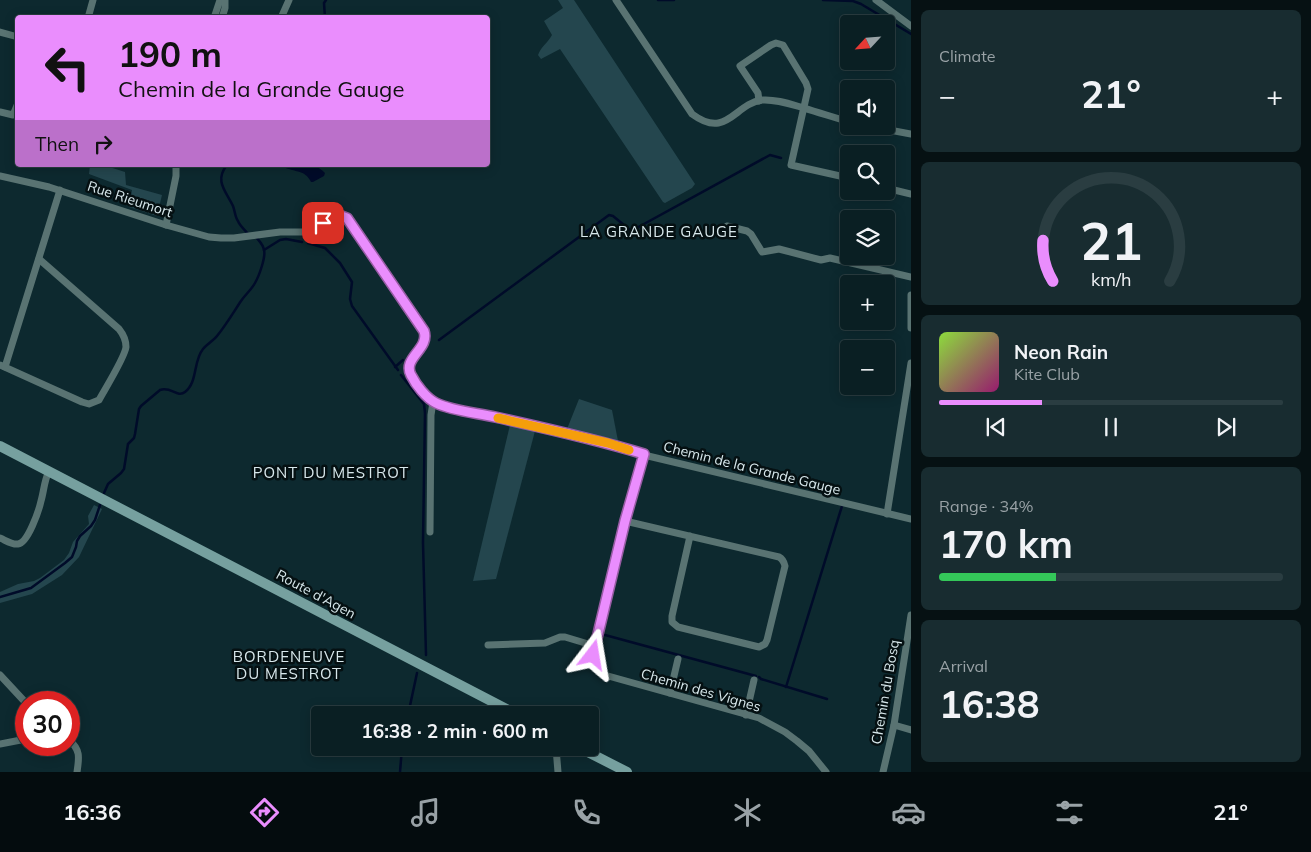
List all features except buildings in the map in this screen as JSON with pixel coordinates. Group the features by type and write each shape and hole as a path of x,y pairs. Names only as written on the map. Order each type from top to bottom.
{"main road":[{"name":"Route d'Agen","path":"0,446 501,706"},
{"path":"596,756 627,772"}],"street":[{"path":"89,15 94,0"},
{"path":"215,15 220,0"},
{"path":"223,15 225,0"},
{"path":"282,15 289,0"},
{"path":"616,0 692,114 699,119 718,123 728,119 750,104 773,100 840,119"},
{"path":"876,0 911,26"},
{"path":"0,32 15,36"},
{"path":"759,101 758,93 740,66 776,43 783,45 806,82 808,89 791,165 840,176"},
{"path":"0,112 13,115 15,110"},
{"path":"895,131 911,134"},
{"path":"166,224 176,176 176,167"},
{"name":"Rue Rieumort","path":"0,176 60,190 208,237 234,238 252,236"},
{"path":"39,259 119,329 126,340 125,354 99,400 89,404 2,366 39,259 60,190"},
{"path":"895,190 911,194"},
{"name":"Chemin de la Grande Gauge","path":"252,236 280,232 304,232 336,215 347,218 424,331 425,341 410,362 408,368 410,375 425,394 434,402 443,406 608,443 644,454 911,519"},
{"path":"727,226 747,231 751,234 762,252 778,249 821,260 830,258 911,277"},
{"path":"911,296 911,328"},
{"path":"887,514 911,363"},
{"path":"430,532 431,416 434,402"},
{"name":"Chemin des Vignes","path":"644,454 625,521 595,646 592,660 594,667 601,674 759,718 791,736 809,751 826,772"},
{"path":"0,538 16,545 25,540 42,501 45,479 49,471"},
{"path":"625,521 690,536 780,557 783,559 785,566 767,640 762,646 759,647 678,627 672,622 690,536"},
{"name":"Chemin du Bosq","path":"884,772 894,725 911,615"},
{"path":"488,645 546,643 560,637 565,637 595,646"},
{"path":"670,693 678,659"},
{"path":"0,675 15,691"},
{"path":"746,715 754,680"},
{"path":"894,725 911,730"},
{"path":"0,744 15,741"},
{"path":"77,772 79,756"},
{"path":"557,756 558,772"}],"shaded area":[{"path":"558,0 574,0 695,184 692,188 665,203 663,202 560,49 541,59 538,55 552,35 544,21 563,8"},
{"path":"90,167 109,167 125,172 126,185 162,195 157,216 129,207 132,190 89,174"},
{"path":"284,167 315,167 325,173 324,176 311,182 304,174"},
{"path":"579,399 612,410 618,441 567,429"},
{"path":"510,425 535,431 496,579 473,581"},
{"path":"94,505 102,509 79,557 62,575 32,594 0,603 0,592 18,584 40,578 64,560 73,542 89,524 88,516"}],"waterway":[{"path":"325,15 324,3 326,0"},
{"path":"658,0 674,0"},
{"path":"823,0 853,1 861,4 911,34"},
{"path":"439,340 609,215 613,216 630,230 633,230 770,155 781,158"},
{"path":"226,167 221,176 222,186 233,206 240,225 248,234"},
{"path":"104,493 108,484 124,469 128,444 134,438 141,406 160,390 167,389 179,394 189,388 200,354 220,332 255,283 264,257 263,246 256,237"},
{"path":"264,250 280,240 286,239 302,242"},
{"path":"308,243 325,248 340,263 352,282 350,299 352,306 398,370"},
{"path":"395,367 403,360"},
{"path":"401,375 424,404 425,413 423,543 426,655"},
{"path":"0,597 31,588 72,557 77,541 95,520 100,505"},
{"path":"786,687 842,506"},
{"path":"605,635 756,676"},
{"path":"410,706 417,673"},
{"path":"759,677 827,699"},
{"path":"400,772 401,756"}],"slow traffic":[{"path":"498,418 608,443 629,450"}],"district":[{"name":"LA GRANDE GAUGE","path":"659,231"},
{"name":"PONT DU MESTROT","path":"331,472"},
{"name":"BORDENEUVE DU MESTROT","path":"289,664"}],"route":[{"path":"323,223 336,215 347,218 424,331 425,341 410,362 408,368 410,375 434,402 443,406 608,443 644,454 625,521 593,655"}]}
